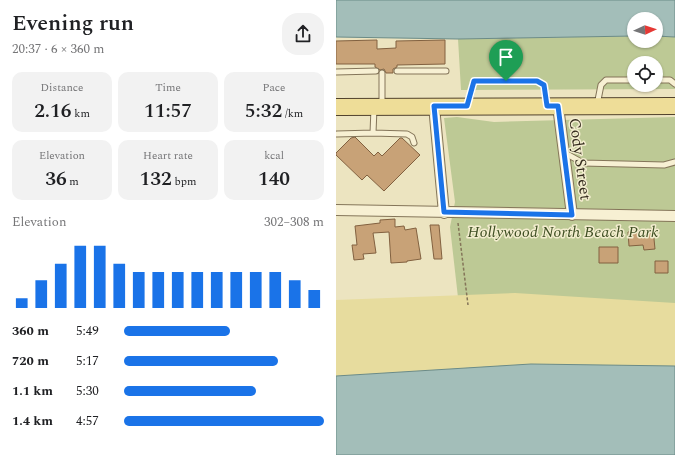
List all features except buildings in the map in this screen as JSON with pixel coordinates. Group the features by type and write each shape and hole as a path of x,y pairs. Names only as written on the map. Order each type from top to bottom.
{"main road":[{"path":"336,107 675,106"}],"street":[{"path":"434,106 444,212"},
{"name":"Cody Street","path":"552,106 564,152 572,215"},
{"path":"336,210 675,216"}],"lane":[{"path":"336,72 376,71"},
{"path":"398,71 446,71"},
{"path":"373,133 382,73"},
{"path":"597,106 601,85 606,80 627,80"},
{"path":"663,80 670,80 675,84"},
{"path":"467,106 474,81 537,81 544,85 552,106"},
{"path":"337,134 407,134 412,137 414,143"},
{"path":"564,152 583,163 664,164 675,162"}],"path":[{"path":"457,213 468,305"}],"green space":[{"path":"627,36 627,48 663,48 663,36 675,37 675,89 663,89 663,56 627,56 627,89 461,90 458,39"},
{"name":"Hollywood North Beach Park","path":"457,117 494,122 675,117 675,366 532,364 466,368 450,227 455,202 444,118"}],"sand":[{"path":"515,293 675,303 675,366 531,364 336,376 336,300"}],"water":[{"path":"336,0 675,0 675,37 663,36 663,12 627,12 627,36 458,39 336,37"},
{"path":"531,364 675,366 675,455 336,455 336,376"}],"route":[{"path":"474,81 506,81 537,81 544,85 547,106 558,106 572,215 444,212 434,106 467,106 474,81"}]}
